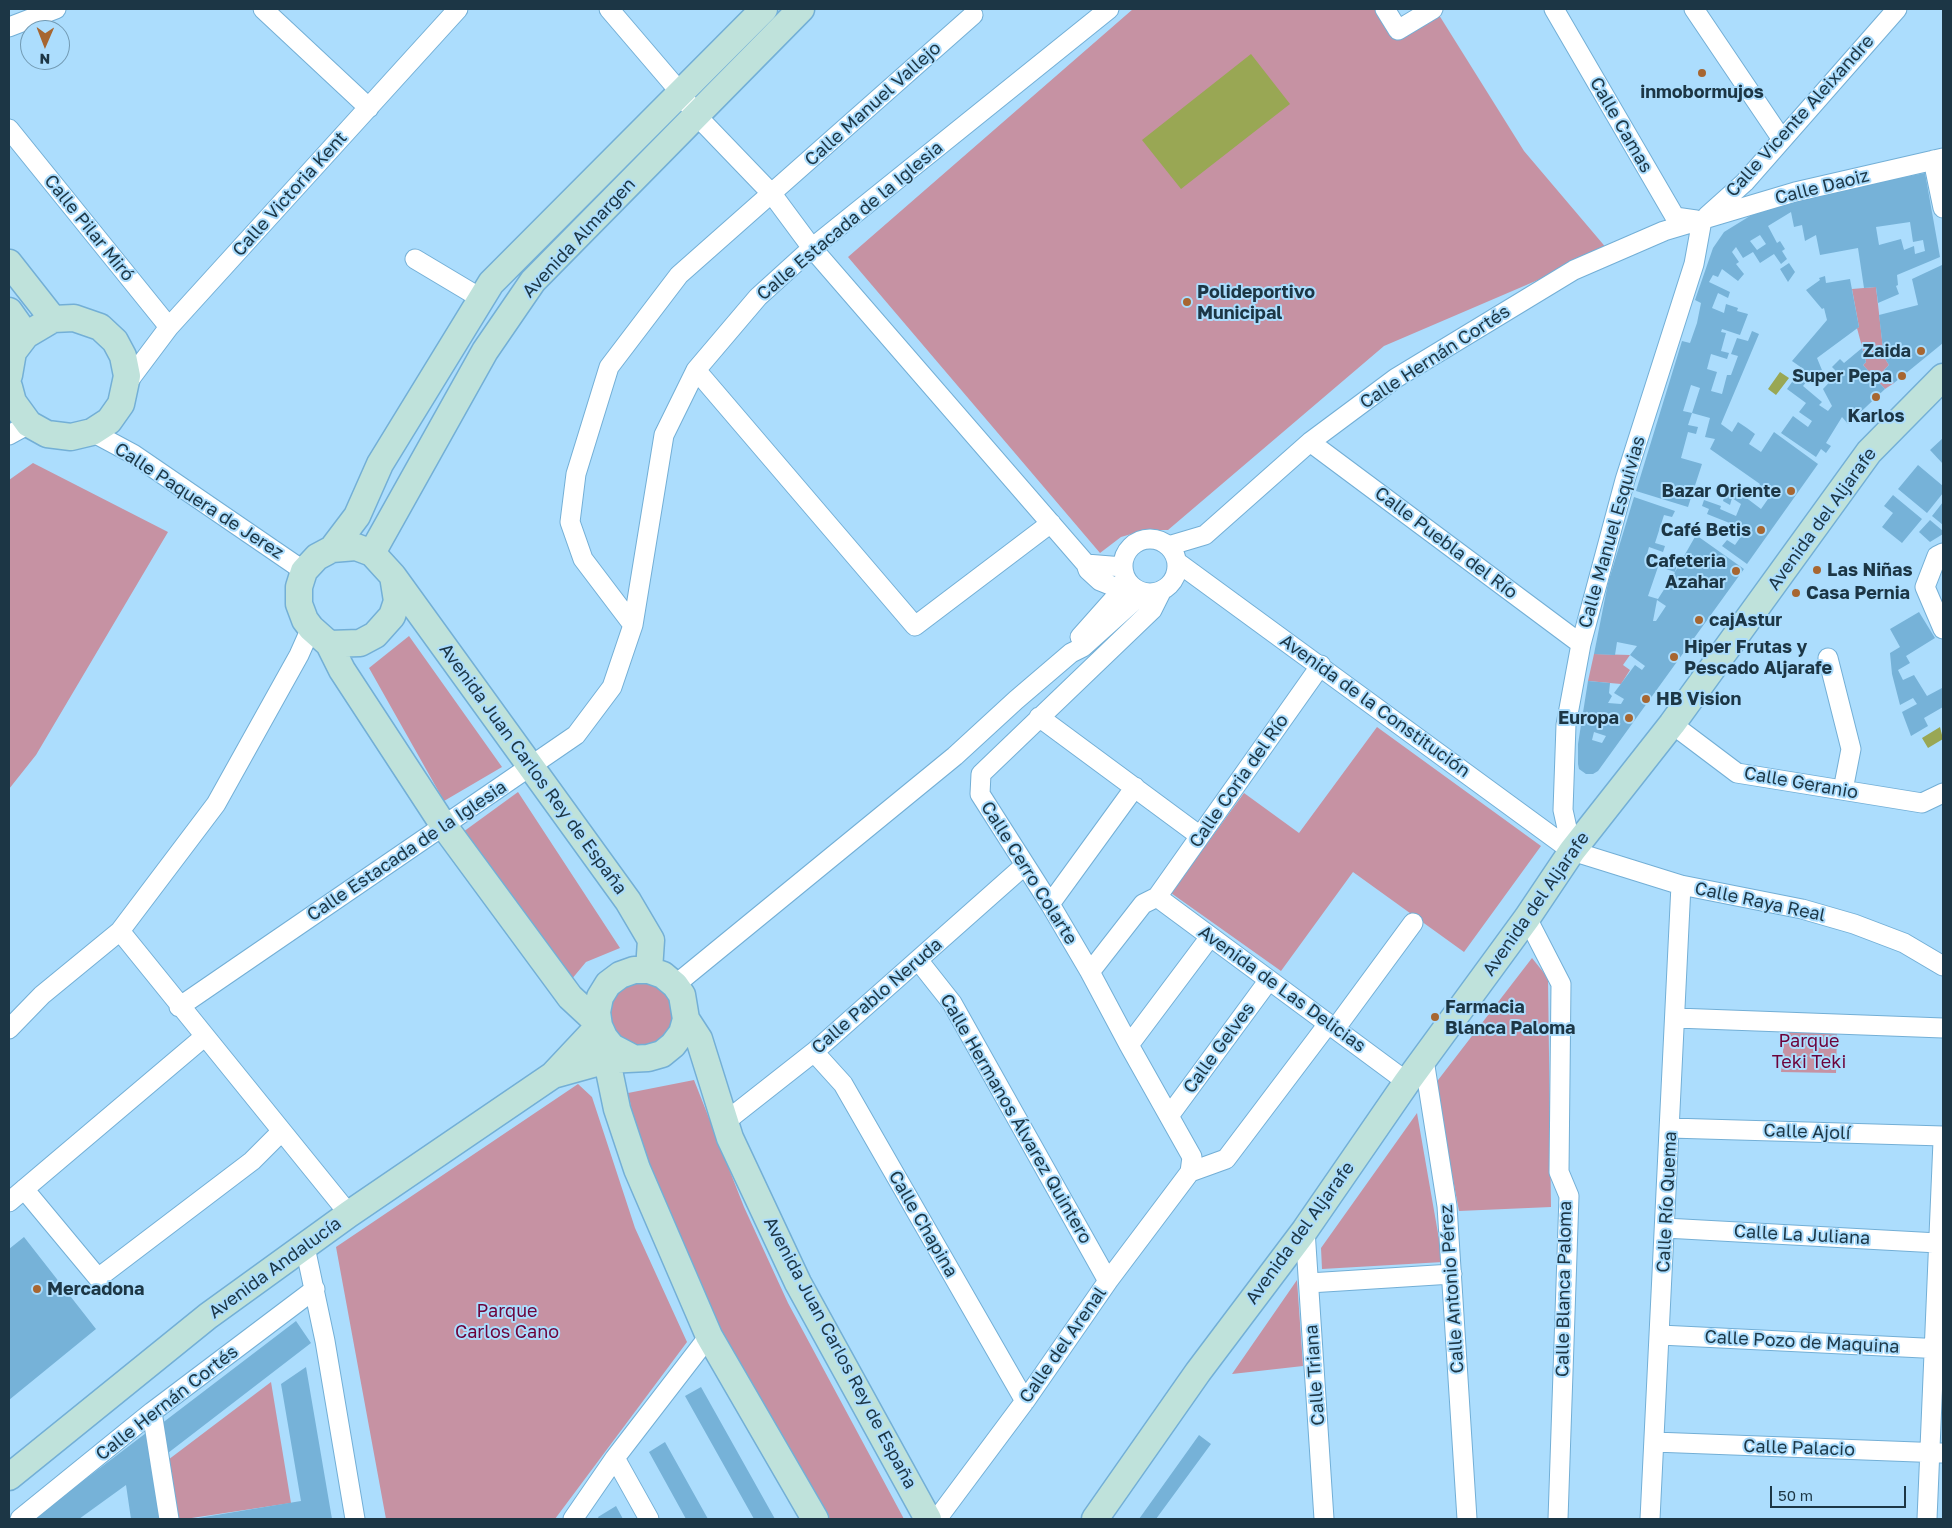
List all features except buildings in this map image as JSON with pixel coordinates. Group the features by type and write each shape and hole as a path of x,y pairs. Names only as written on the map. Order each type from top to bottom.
{"street":[{"path":"9,27 56,9"},
{"path":"262,9 369,108"},
{"name":"Calle Victoria Kent","path":"127,383 170,327 458,9"},
{"path":"609,9 680,92 696,115 772,194 812,248 1086,564 1124,579 1144,593"},
{"name":"Avenida Almargen","path":"332,549 357,516 380,464 491,283 764,9"},
{"name":"Avenida Almargen","path":"372,553 485,351 533,281 800,9"},
{"name":"Calle Estacada de la Iglesia","path":"179,1007 576,735 612,686 633,625 664,435 696,370 758,297 812,248 1109,9"},
{"path":"1385,9 1398,30 1433,9"},
{"name":"Calle Camas","path":"1554,9 1675,217 1702,220"},
{"path":"1694,9 1781,138"},
{"name":"Calle Vicente Aleixandre","path":"1702,220 1745,182 1781,138 1896,9"},
{"name":"Calle Manuel Vallejo","path":"633,625 583,559 570,522 576,474 609,367 680,275 973,15"},
{"name":"Calle Pilar Miró","path":"9,130 170,327"},
{"path":"1938,160 1943,208"},
{"name":"Calle Daoiz","path":"1702,220 1795,192 1938,160"},
{"name":"Calle Hernán Cortés","path":"1172,554 1205,535 1310,442 1396,378 1574,270 1664,231 1702,220"},
{"name":"Calle Manuel Esquivias","path":"1572,851 1563,810 1566,725 1581,644 1625,480 1694,264 1702,220"},
{"path":"415,259 482,299"},
{"path":"9,263 53,319"},
{"path":"9,311 26,334"},
{"path":"9,375 13,352 26,334 53,319 74,318 100,327 115,341 124,356 127,383 121,404 109,421 92,432 71,437 19,430 9,387"},
{"path":"696,370 915,626 1051,523"},
{"name":"Avenida del Aljarafe","path":"1095,1519 1198,1372 1305,1230 1407,1082 1527,918 1572,851 1672,724 1869,452 1943,377"},
{"name":"Calle Paquera de Jerez","path":"92,432 133,454 304,571"},
{"name":"Calle Puebla del Río","path":"1310,442 1581,644"},
{"path":"675,985 955,756 1144,593 1162,590 1175,577 1172,554 1160,541 1140,541 1126,554 1124,579 1076,641 1071,654"},
{"path":"320,636 360,642 382,630 392,616 397,601 393,576 372,553 356,547 332,549 317,557 304,571 299,587 299,604 305,620 320,636 444,826 570,997 600,1027 612,1047 633,1058"},
{"path":"1943,552 1938,556 1925,587 1943,628"},
{"name":"Avenida de la Constitución","path":"1172,554 1572,851"},
{"name":"Avenida Juan Carlos Rey de España","path":"393,576 628,901 651,940 649,970"},
{"name":"Calle Cerro Colarte","path":"1162,590 1152,610 981,774 980,794 1050,904 1090,972 1192,1157 1190,1172"},
{"path":"9,1029 42,995 120,931 216,804 299,655 320,636"},
{"path":"1828,658 1851,749 1843,790"},
{"name":"Calle Coria del Río","path":"1090,972 1143,904 1157,897 1321,665"},
{"path":"1039,717 1200,836"},
{"name":"Calle Geranio","path":"1672,724 1737,773 1922,803 1943,793"},
{"path":"1050,904 1135,787"},
{"name":"Calle Raya Real","path":"1572,851 1681,885 1802,909 1854,924 1904,943 1943,966"},
{"name":"Calle Pablo Neruda","path":"725,1122 814,1052 1025,865"},
{"name":"Calle Río Quema","path":"1650,1519 1676,1018 1681,885"},
{"name":"Avenida de Las Delicias","path":"1157,897 1407,1082"},
{"name":"Calle Blanca Paloma","path":"1527,918 1561,984 1559,1172 1568,1196 1558,1519"},
{"path":"1190,1172 1226,1159 1413,923"},
{"path":"120,931 179,1007 349,1214"},
{"path":"1129,1045 1210,937"},
{"name":"Calle Hermanos Álvarez Quintero","path":"918,960 952,1003 1108,1280"},
{"path":"553,1075 607,1060 655,1056 674,1045 682,1033 686,1019 682,995 675,985 663,975 649,970 634,970 620,975 608,984 600,997 597,1012 607,1060 618,1109 637,1169 709,1336 815,1519"},
{"name":"Calle Gelves","path":"1169,1116 1269,980"},
{"path":"1676,1018 1943,1028"},
{"name":"Avenida Juan Carlos Rey de España","path":"686,1019 699,1039 730,1138 798,1283 928,1519"},
{"path":"553,1075 600,1027"},
{"path":"9,1202 204,1037"},
{"name":"Calle Chapina","path":"814,1052 843,1084 1024,1401"},
{"name":"Calle Antonio Pérez","path":"1424,1060 1447,1206 1467,1519"},
{"path":"553,1075 580,1076 597,1082 618,1109"},
{"name":"Avenida Andalucía","path":"9,1477 208,1316 349,1214 553,1075"},
{"name":"Calle Ajolí","path":"1670,1128 1943,1136"},
{"path":"24,1189 98,1278 252,1161 282,1132"},
{"path":"1927,1519 1936,1453 1939,1350 1938,1243 1943,1141"},
{"name":"Calle del Arenal","path":"936,1519 1024,1401 1108,1280 1190,1172"},
{"name":"Calle La Juliana","path":"1665,1228 1938,1243"},
{"name":"Calle Triana","path":"1305,1230 1324,1519"},
{"path":"305,1247 315,1289 355,1519"},
{"path":"1309,1282 1452,1274"},
{"name":"Calle Hernán Cortés","path":"20,1519 152,1412 315,1289"},
{"name":"Calle Pozo de Maquina","path":"1660,1334 1939,1350"},
{"path":"573,1519 615,1458 709,1336"},
{"path":"152,1412 170,1519"},
{"name":"Calle Palacio","path":"1654,1442 1936,1453"},
{"path":"615,1458 649,1519"}],"green space":[{"name":"Polideportivo Municipal","path":"1133,9 1393,9 1400,19 1439,15 1524,151 1608,250 1384,346 1168,530 1145,530 1121,537 1100,553 848,257"},
{"path":"1876,287 1884,357 1889,365 1884,370 1894,383 1885,389 1863,365 1866,362 1857,328 1859,327 1852,289"},
{"path":"33,463 168,532 36,755 9,789 9,480"},
{"path":"409,636 502,767 444,801 369,668"},
{"path":"1594,654 1630,655 1623,665 1630,670 1621,684 1588,681"},
{"path":"1377,727 1541,846 1464,952 1353,872 1281,971 1171,893 1244,793 1299,833"},
{"path":"518,792 620,948 586,962 571,980 463,832"},
{"path":"1532,958 1548,978 1551,1207 1459,1211 1435,1084"},
{"path":"642,981 655,984 665,991 672,1001 675,1014 672,1027 665,1037 655,1044 642,1047 629,1044 619,1037 612,1027 609,1014 612,1001 619,991 629,984"},
{"name":"Parque Teki Teki","path":"1785,1030 1837,1032 1836,1073 1781,1072"},
{"path":"694,1080 744,1207 788,1303 904,1519 827,1519 719,1331 644,1164 628,1093"},
{"name":"Parque Carlos Cano","path":"578,1084 592,1097 635,1228 687,1342 555,1519 386,1519 336,1247"},
{"path":"1417,1113 1443,1262 1322,1269 1321,1248"},
{"path":"1297,1280 1303,1366 1232,1374"},
{"path":"271,1382 291,1503 185,1519 169,1519 160,1466"}],"shaded area":[{"path":"1251,54 1290,104 1181,189 1142,140"},
{"path":"1780,372 1789,378 1776,395 1768,389"},
{"path":"1940,727 1943,739 1928,748 1922,738"}],"place":[{"name":"inmobormujos","path":"1702,73"},
{"name":"Polideportivo Municipal","path":"1187,302"},
{"name":"Zaida","path":"1921,351"},
{"name":"Super Pepa","path":"1902,376"},
{"name":"Karlos","path":"1876,397"},
{"name":"Bazar Oriente","path":"1791,491"},
{"name":"Café Betis","path":"1761,530"},
{"name":"Las Niñas","path":"1817,570"},
{"name":"Cafeteria Azahar","path":"1736,571"},
{"name":"Casa Pernia","path":"1796,593"},
{"name":"cajAstur","path":"1699,620"},
{"name":"Hiper Frutas y Pescado Aljarafe","path":"1674,657"},
{"name":"HB Vision","path":"1646,699"},
{"name":"Europa","path":"1629,718"},
{"name":"Farmacia Blanca Paloma","path":"1435,1017"},
{"name":"Mercadona","path":"37,1289"}]}
